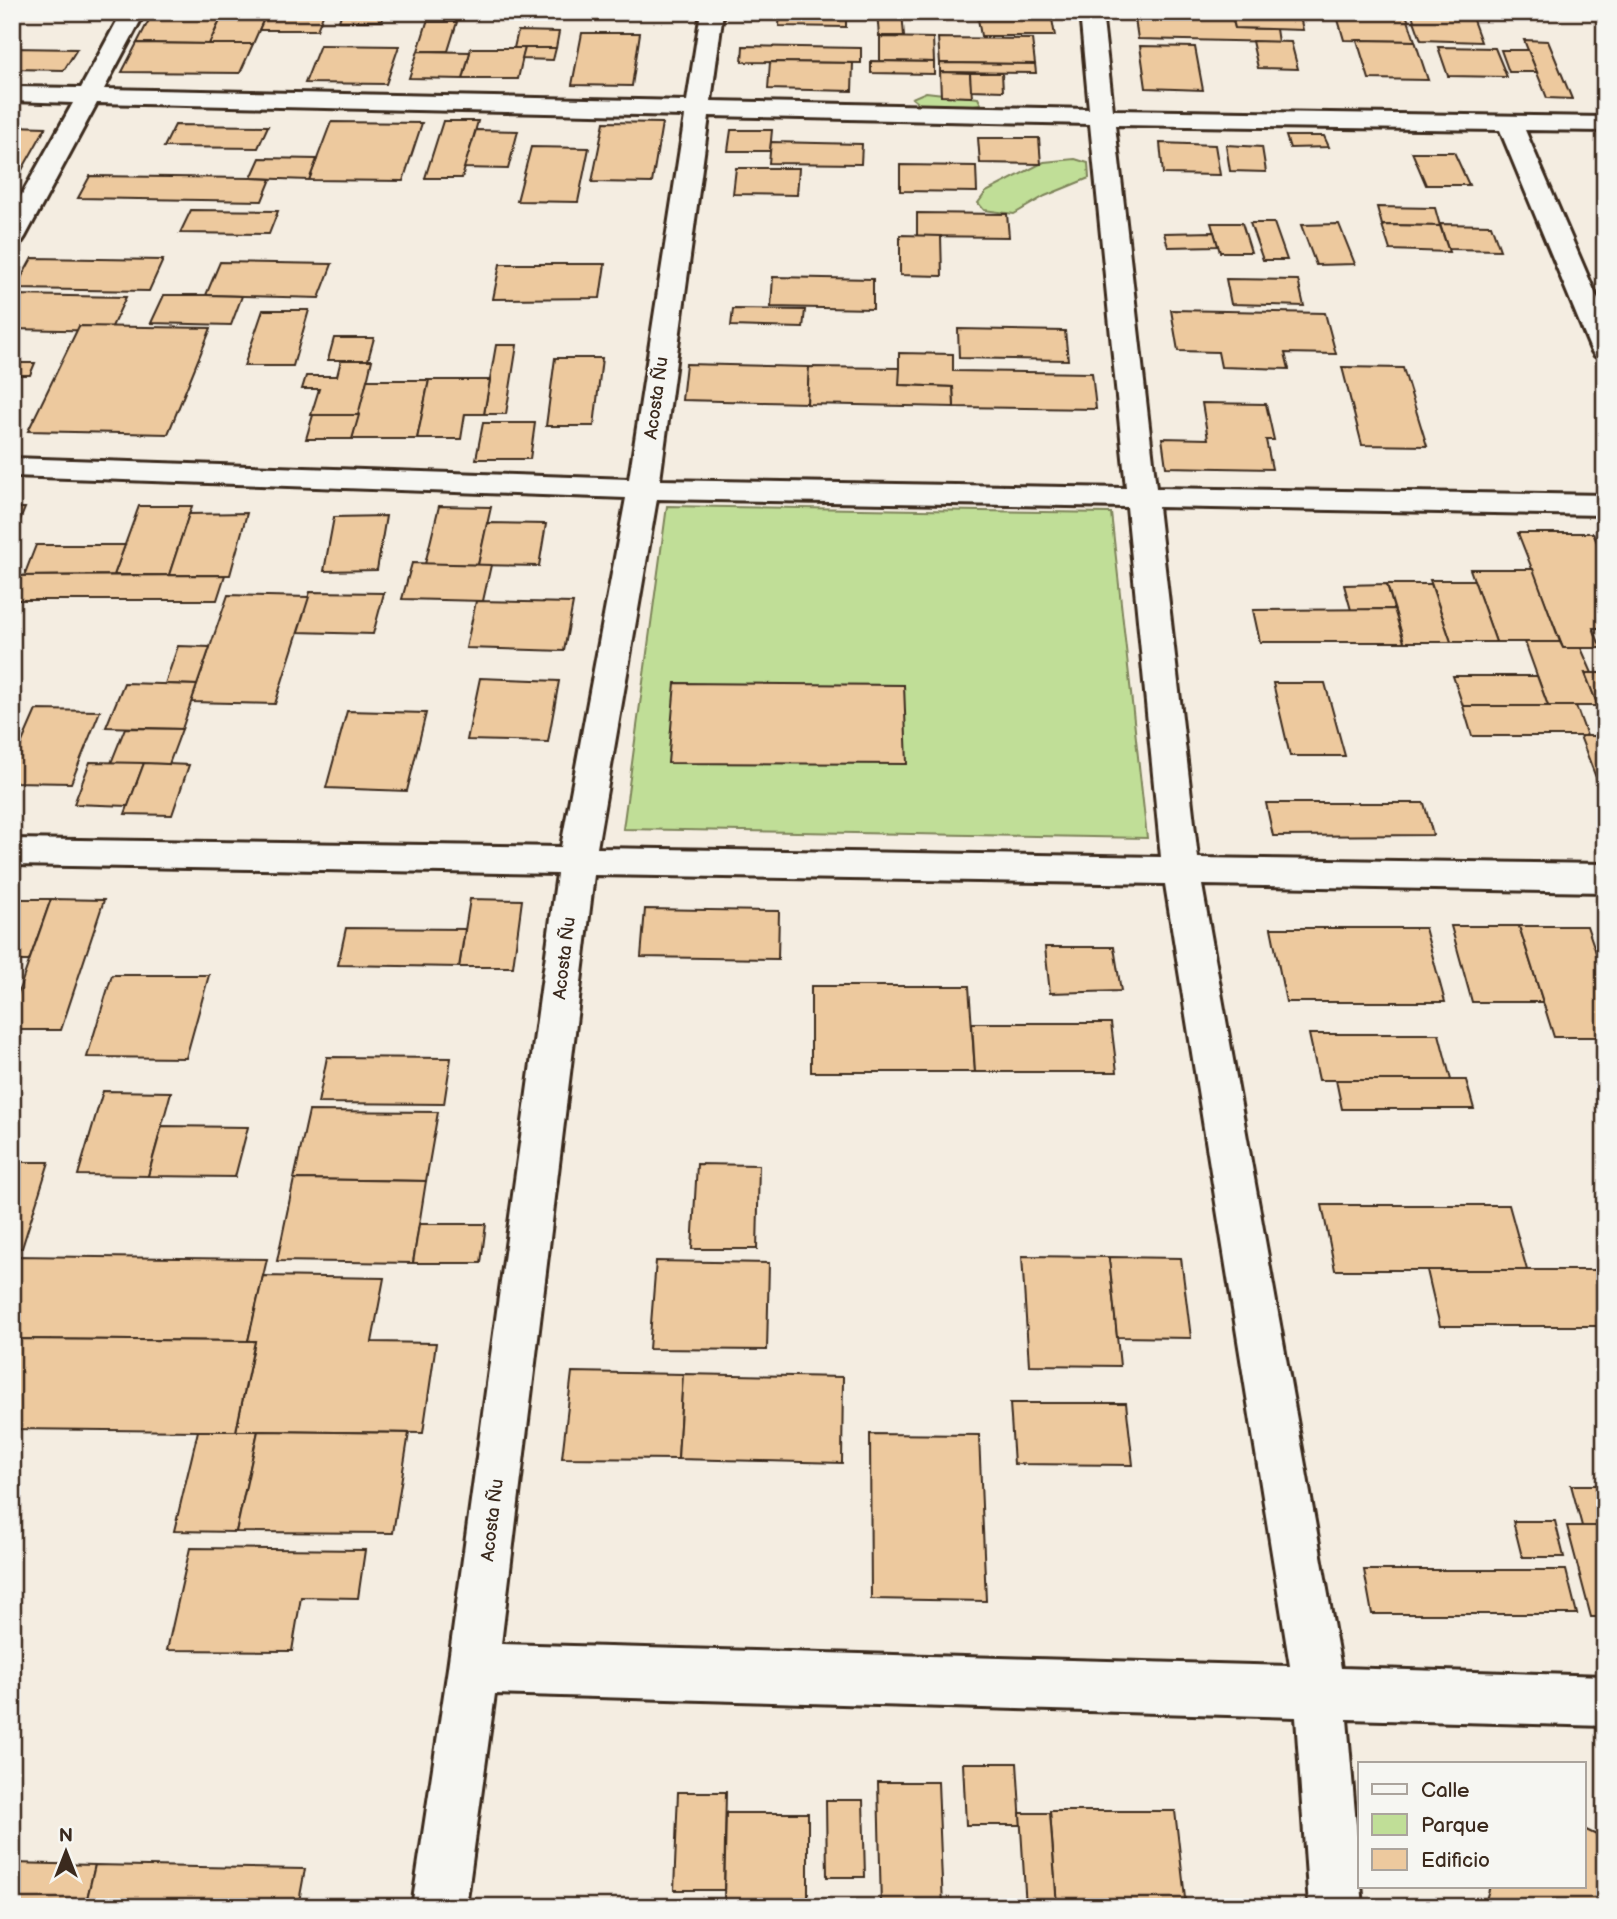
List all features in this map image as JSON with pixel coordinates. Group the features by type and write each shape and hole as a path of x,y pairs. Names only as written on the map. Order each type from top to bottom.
{"street":[{"path":"12,237 134,12"},
{"name":"Acosta Ñu","path":"439,1907 473,1668 577,860 643,489 712,12"},
{"path":"1091,12 1181,870 1320,1692 1336,1907"},
{"path":"12,94 1102,117 1605,124"},
{"path":"1509,122 1605,350"},
{"path":"12,467 643,489 1141,495 1605,505"},
{"path":"12,852 1605,878"},
{"path":"473,1668 1605,1701"}],"green space":[{"path":"926,92 978,98 981,104 935,109 919,104 912,98"},
{"path":"1075,159 1088,163 1089,178 1045,196 1014,214 984,210 978,203 986,192 1044,162"},
{"path":"667,506 1111,513 1147,838 623,829"}],"building":[{"path":"224,12 267,12 253,44 209,44"},
{"path":"267,12 324,12 317,30 259,30"},
{"path":"342,12 385,12 382,21 339,21"},
{"path":"780,12 846,12 846,27 779,26"},
{"path":"877,12 902,12 904,36 879,36"},
{"path":"1134,12 1232,14 1235,28 1276,29 1278,42 1138,39"},
{"path":"1231,12 1299,12 1303,30 1235,28"},
{"path":"1411,12 1470,12 1481,42 1421,40"},
{"path":"1337,16 1407,17 1415,41 1344,40"},
{"path":"150,18 221,18 209,44 137,43"},
{"path":"978,19 1052,19 1055,36 981,36"},
{"path":"427,22 457,22 448,51 418,51"},
{"path":"518,31 559,32 556,48 514,48"},
{"path":"582,33 640,33 632,86 572,85"},
{"path":"880,37 933,38 934,62 880,61"},
{"path":"938,38 1032,39 1035,64 940,63"},
{"path":"1357,40 1415,41 1428,80 1369,79"},
{"path":"1524,40 1548,41 1572,99 1547,98"},
{"path":"1252,41 1291,42 1298,69 1258,68"},
{"path":"137,43 253,44 240,73 122,72"},
{"path":"320,45 399,46 386,84 305,83"},
{"path":"743,46 861,48 861,63 742,62"},
{"path":"1140,46 1195,47 1203,90 1146,88"},
{"path":"1438,47 1495,48 1507,77 1448,76"},
{"path":"471,48 525,48 518,79 463,79"},
{"path":"525,48 556,48 553,60 522,59"},
{"path":"12,49 77,49 64,70 12,69"},
{"path":"1501,50 1528,50 1537,72 1509,72"},
{"path":"418,51 470,52 463,79 409,78"},
{"path":"871,61 934,62 934,74 871,73"},
{"path":"770,62 853,63 852,91 768,89"},
{"path":"940,63 1035,64 1036,73 940,72"},
{"path":"940,72 970,73 972,97 941,96"},
{"path":"970,73 1002,73 1003,91 971,90"},
{"path":"443,121 478,121 462,178 425,178"},
{"path":"331,122 422,123 403,181 309,180"},
{"path":"604,122 662,123 652,183 592,182"},
{"path":"175,125 268,126 258,148 164,147"},
{"path":"12,126 46,127 13,186 12,186"},
{"path":"476,130 518,131 508,169 464,168"},
{"path":"731,130 772,130 770,151 728,151"},
{"path":"1286,136 1324,136 1329,147 1290,148"},
{"path":"978,138 1039,138 1041,164 980,163"},
{"path":"771,142 862,144 861,164 769,163"},
{"path":"1160,143 1215,145 1220,175 1163,174"},
{"path":"1226,145 1262,147 1266,172 1230,171"},
{"path":"531,147 589,148 578,202 517,201"},
{"path":"1412,152 1454,152 1469,185 1426,185"},
{"path":"260,158 317,159 309,180 251,178"},
{"path":"900,165 976,166 977,192 900,191"},
{"path":"736,168 799,168 797,195 733,194"},
{"path":"90,176 271,179 262,201 78,198"},
{"path":"1377,207 1435,208 1440,226 1382,225"},
{"path":"191,210 278,211 269,234 180,233"},
{"path":"917,213 1007,214 1009,237 917,236"},
{"path":"1211,223 1242,223 1251,252 1220,252"},
{"path":"1250,223 1274,223 1287,260 1263,260"},
{"path":"1339,224 1355,264 1316,265 1301,225"},
{"path":"1440,224 1491,225 1500,250 1448,249"},
{"path":"1382,225 1440,226 1449,252 1390,250"},
{"path":"1214,232 1218,246 1168,247 1164,233"},
{"path":"900,235 941,236 942,276 900,275"},
{"path":"32,258 163,260 149,291 15,289"},
{"path":"220,262 332,264 319,298 206,295"},
{"path":"500,264 605,264 600,298 493,299"},
{"path":"773,277 873,279 873,309 771,307"},
{"path":"1226,279 1298,280 1304,306 1231,304"},
{"path":"12,295 126,297 110,331 12,329"},
{"path":"164,295 242,296 231,325 151,323"},
{"path":"733,309 805,310 803,328 731,326"},
{"path":"263,310 309,310 293,366 244,366"},
{"path":"1171,310 1325,313 1336,354 1285,353 1289,369 1221,367 1218,352 1178,351"},
{"path":"79,326 211,328 168,434 28,431"},
{"path":"958,329 1065,331 1068,360 959,358"},
{"path":"334,338 374,338 368,360 328,360"},
{"path":"496,345 517,345 506,414 484,414"},
{"path":"899,353 953,354 953,371 1092,373 1096,409 954,407 953,387 899,385"},
{"path":"555,358 602,358 594,426 546,426"},
{"path":"341,360 372,360 359,415 311,415 319,389 302,389 306,376 337,376"},
{"path":"12,363 35,363 30,375 12,375"},
{"path":"686,364 809,367 807,403 682,400"},
{"path":"809,367 900,368 899,385 953,387 954,407 807,404"},
{"path":"1342,367 1403,368 1427,446 1362,445"},
{"path":"367,380 429,380 417,439 352,439"},
{"path":"429,380 490,380 484,414 465,414 461,439 417,439"},
{"path":"1202,403 1266,404 1274,440 1266,440 1272,469 1166,467 1162,438 1208,439"},
{"path":"313,415 359,415 352,439 306,439"},
{"path":"483,423 535,423 530,459 476,459"},
{"path":"139,506 192,506 169,575 114,575"},
{"path":"439,506 491,507 478,565 425,564"},
{"path":"12,508 25,508 12,540"},
{"path":"247,513 230,575 169,575 189,514"},
{"path":"386,516 377,570 324,571 334,517"},
{"path":"487,523 546,524 539,566 478,565"},
{"path":"1518,533 1593,533 1605,561 1605,628 1593,628 1601,648 1563,648"},
{"path":"36,545 125,545 114,575 24,576"},
{"path":"412,563 491,565 483,601 402,599"},
{"path":"1470,569 1533,569 1560,642 1496,642"},
{"path":"225,575 217,600 12,600 12,576"},
{"path":"1430,580 1474,580 1496,642 1451,642"},
{"path":"1387,584 1394,609 1351,610 1344,585"},
{"path":"1387,584 1431,584 1451,642 1404,642"},
{"path":"310,592 384,593 373,634 297,632"},
{"path":"228,595 309,597 275,704 191,702"},
{"path":"476,601 573,603 564,651 466,648"},
{"path":"1394,609 1404,642 1260,642 1253,610"},
{"path":"1525,642 1560,642 1563,648 1581,648 1592,673 1585,673 1598,706 1548,706"},
{"path":"178,646 210,647 197,685 165,684"},
{"path":"1585,673 1605,673 1605,706 1598,706"},
{"path":"1453,676 1537,676 1548,706 1463,706"},
{"path":"480,678 559,681 548,742 467,740"},
{"path":"124,683 197,685 182,729 106,727"},
{"path":"675,683 904,685 907,764 668,763"},
{"path":"1273,683 1325,683 1345,756 1290,756"},
{"path":"1463,706 1576,706 1587,736 1472,736"},
{"path":"36,710 100,711 71,783 12,782 12,765"},
{"path":"347,711 426,713 407,791 326,788"},
{"path":"125,728 182,729 169,764 111,763"},
{"path":"1580,736 1605,736 1605,801"},
{"path":"90,762 144,763 128,806 74,804"},
{"path":"144,763 189,765 172,815 125,814"},
{"path":"1266,803 1424,803 1433,835 1273,836"},
{"path":"12,899 51,899 29,961 12,961"},
{"path":"51,899 104,900 61,1030 12,1030 12,1010"},
{"path":"470,899 522,900 513,967 459,967"},
{"path":"645,909 779,911 778,959 641,957"},
{"path":"1451,926 1519,926 1543,1002 1472,1002"},
{"path":"1519,926 1587,926 1605,979 1605,1037 1554,1037"},
{"path":"346,928 465,929 459,967 338,965"},
{"path":"1271,928 1425,928 1445,1002 1286,1002"},
{"path":"1045,947 1114,947 1121,991 1050,993"},
{"path":"112,975 209,975 186,1058 87,1057"},
{"path":"811,986 969,986 975,1072 811,1072"},
{"path":"972,1023 1111,1023 1117,1072 975,1072"},
{"path":"1309,1034 1439,1034 1451,1080 1319,1080"},
{"path":"327,1057 451,1058 444,1104 318,1103"},
{"path":"1336,1080 1466,1080 1474,1109 1342,1109"},
{"path":"103,1091 171,1092 148,1176 78,1175"},
{"path":"309,1111 438,1112 426,1181 294,1179"},
{"path":"162,1126 248,1127 235,1177 148,1176"},
{"path":"12,1162 49,1162 22,1248 12,1248"},
{"path":"697,1164 759,1165 757,1249 692,1249"},
{"path":"294,1179 426,1181 413,1263 277,1261"},
{"path":"1322,1205 1509,1205 1527,1270 1335,1270"},
{"path":"419,1224 486,1224 481,1263 413,1263"},
{"path":"13,1256 267,1259 248,1341 12,1339"},
{"path":"1022,1256 1109,1257 1120,1366 1029,1365"},
{"path":"1109,1257 1181,1258 1191,1338 1117,1337"},
{"path":"656,1261 769,1263 767,1350 649,1349"},
{"path":"1427,1270 1605,1270 1605,1326 1440,1326"},
{"path":"263,1276 384,1278 372,1342 436,1343 423,1433 236,1431 255,1341 248,1341"},
{"path":"12,1339 255,1341 236,1431 198,1431 12,1429"},
{"path":"572,1372 683,1374 678,1459 562,1458"},
{"path":"683,1374 843,1377 842,1463 678,1459"},
{"path":"1010,1403 1126,1403 1133,1465 1014,1464"},
{"path":"198,1431 258,1431 236,1532 174,1531"},
{"path":"258,1431 409,1433 393,1533 236,1532"},
{"path":"870,1434 979,1435 986,1601 871,1599"},
{"path":"1571,1485 1605,1485 1605,1526 1582,1526"},
{"path":"1513,1521 1555,1521 1564,1557 1522,1557"},
{"path":"1567,1526 1605,1526 1605,1617 1591,1617"},
{"path":"190,1548 365,1550 358,1598 301,1597 292,1651 167,1650"},
{"path":"1364,1570 1566,1570 1577,1614 1372,1614"},
{"path":"963,1763 1017,1763 1021,1825 966,1825"},
{"path":"878,1782 938,1782 943,1907 881,1907"},
{"path":"678,1792 726,1792 724,1890 674,1890"},
{"path":"826,1800 863,1800 865,1877 827,1877"},
{"path":"1050,1811 1175,1811 1186,1907 1057,1907"},
{"path":"726,1813 808,1813 808,1900 724,1900"},
{"path":"1020,1813 1050,1813 1057,1907 1026,1907"},
{"path":"1586,1830 1605,1839 1605,1907 1484,1907 1489,1888 1586,1888"},
{"path":"12,1863 95,1865 85,1907 12,1907"},
{"path":"95,1865 305,1869 298,1907 85,1907"}]}
